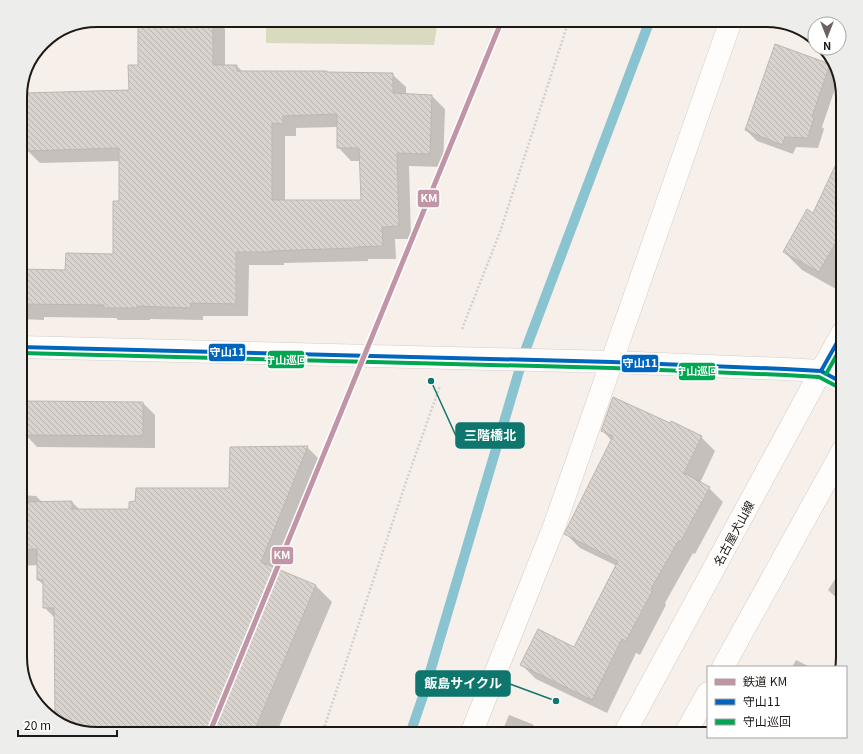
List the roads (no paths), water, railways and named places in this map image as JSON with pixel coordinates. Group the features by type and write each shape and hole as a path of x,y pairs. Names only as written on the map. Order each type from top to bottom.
{"street":[{"path":"474,727 555,524 729,27"},
{"name":"名古屋犬山線","path":"628,727 836,344"},
{"path":"27,348 612,362 821,371 836,379"},
{"path":"723,666 836,463"},
{"path":"689,727 707,695"}],"waterway":[{"path":"412,727 525,351 647,27"}],"rail line":[{"name":"KM","path":"212,727 499,27"}],"place":[{"name":"三階橋北","path":"431,381"},
{"name":"飯島サイクル","path":"556,701"}]}
